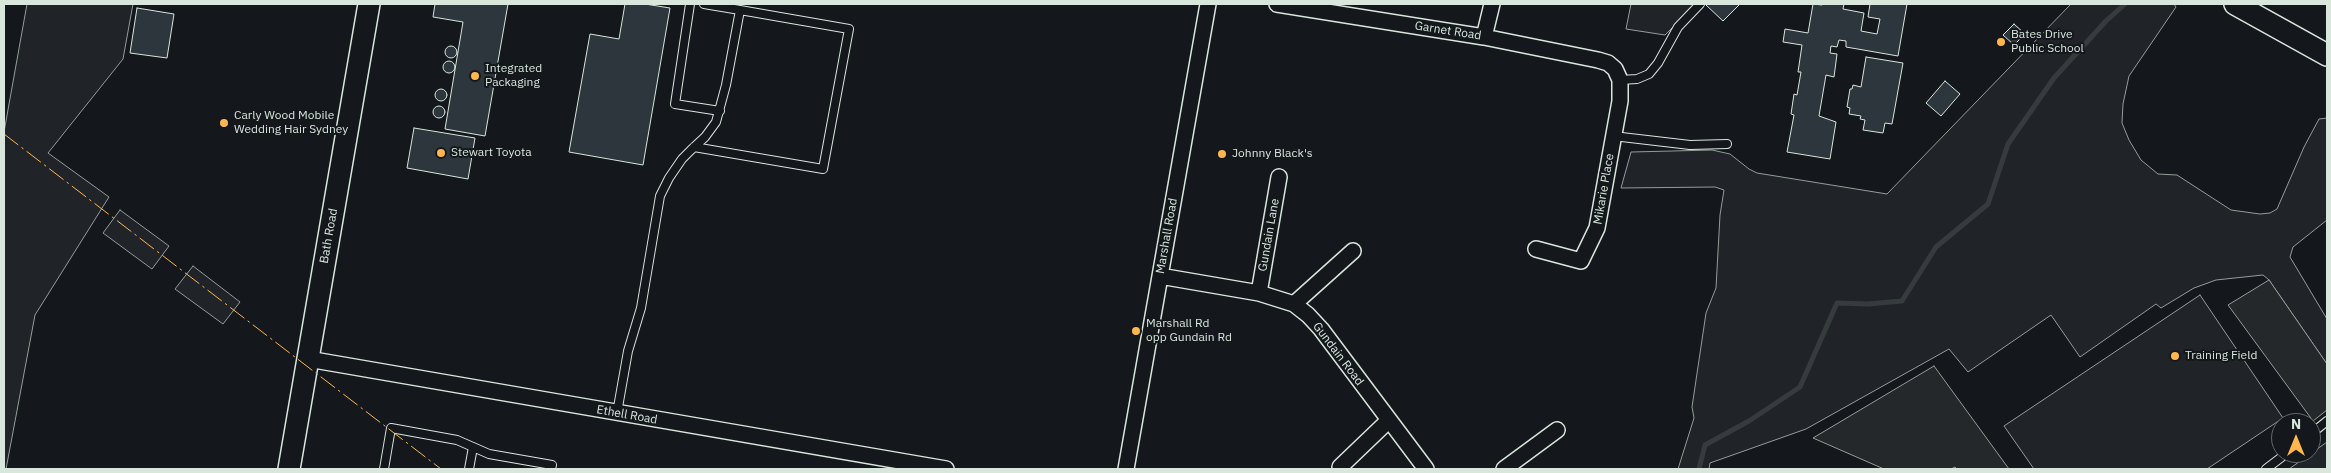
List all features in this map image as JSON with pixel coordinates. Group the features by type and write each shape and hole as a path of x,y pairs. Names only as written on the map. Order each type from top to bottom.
{"street":[{"name":"Bath Road","path":"289,469 369,4"},
{"name":"Marshall Road","path":"1126,469 1208,4"},
{"name":"Garnet Road","path":"1278,4 1296,5 1484,37 1598,60 1618,75"},
{"path":"1484,37 1492,4"},
{"path":"2235,4 2327,55"},
{"name":"Mikarie Place","path":"1536,249 1581,261 1598,228 1620,101 1618,75"},
{"name":"Gundain Lane","path":"1259,292 1279,177"},
{"path":"1294,304 1353,251"},
{"name":"Gundain Road","path":"1160,276 1259,292 1294,304 1321,329 1388,421 1426,469"},
{"name":"Ethell Road","path":"308,359 905,466 946,469"},
{"path":"1340,467 1388,421"},
{"path":"1504,469 1557,430"}],"lane":[{"path":"690,4 675,104 720,111"},
{"path":"694,146 823,168 849,30 704,4"},
{"path":"1618,75 1637,78 1648,74 1658,63 1678,27 1700,4"},
{"path":"617,413 628,351 641,308 660,196 676,167 694,146 710,132 716,122 720,111 740,10"},
{"path":"1613,136 1690,144 1727,144"},
{"path":"384,469 391,428 457,440 489,454 552,465 551,469"},
{"path":"469,469 473,447"}],"shaded area":[{"path":"27,4 133,4 123,59 48,153 109,197 35,315 6,469 4,469 4,132"},
{"path":"1631,4 1696,4 1665,35 1626,29"},
{"path":"2071,4 2174,4 2176,7 2129,76 2123,104 2122,123 2129,140 2141,160 2158,174 2177,175 2231,210 2260,214 2270,213 2277,209 2304,147 2319,119 2327,118 2327,220 2293,247 2290,257 2327,319 2327,364 2269,280 2263,275 2216,280 2194,288 2161,308 2156,304 2080,357 2051,315 1968,372 1949,349 1806,429 1710,463 1709,469 1678,469 1694,418 1692,407 1706,313 1716,288 1720,215 1724,190 1715,187 1621,188 1631,152 1712,150 1730,154 1757,173 1887,194"},
{"path":"120,210 169,246 152,269 103,233"},
{"path":"193,266 240,302 223,324 175,289"},
{"path":"2269,280 2327,364 2327,410 2321,415 2321,413 2307,413 2228,305"},
{"name":"Training Field","path":"2200,295 2280,413 2271,413 2271,426 2207,469 2034,469 2004,426"},
{"path":"1934,366 2009,469 1957,469 1955,467 1951,469 1884,469 1813,438"},
{"path":"2327,442 2327,469 2289,469 2297,463 2321,463 2321,446"}],"building":[{"name":"Integrated Packaging","path":"435,4 508,4 485,136 445,129 463,22 433,17"},
{"path":"625,4 645,4 670,8 643,165 569,152 590,34 619,39"},
{"path":"1740,4 1723,21 1706,5"},
{"path":"1813,4 1844,4 1843,9 1864,13 1861,31 1877,34 1880,19 1868,17 1870,4 1907,4 1898,56 1846,47 1846,41 1839,40 1837,47 1831,46 1830,53 1837,54 1834,77 1826,75 1819,116 1836,122 1830,159 1787,152 1794,115 1791,114 1794,94 1797,95 1801,72 1798,72 1802,45 1783,42 1785,29 1808,33"},
{"path":"137,8 174,14 167,58 130,53"},
{"path":"2014,24 2025,34 2014,45 2003,35"},
{"path":"451,46 457,52 451,58 445,52"},
{"path":"1866,57 1903,63 1892,124 1885,123 1883,133 1863,130 1865,120 1860,119 1861,116 1849,114 1850,108 1847,107 1850,89 1852,89 1853,85 1861,87"},
{"path":"449,61 455,67 449,73 443,67"},
{"path":"1945,81 1960,94 1941,116 1926,103"},
{"path":"441,89 447,95 441,101 435,95"},
{"path":"439,106 445,112 439,118 433,112"},
{"name":"Stewart Toyota","path":"414,128 475,138 468,179 407,168"}],"waterway":[{"path":"1699,469 1705,445 1749,421 1800,387 1837,303 1868,304 1902,301 1936,247 1988,204 2008,144 2054,78 2106,21 2125,4"}],"power":[{"path":"4,134 441,469"}],"place":[{"name":"Bates Drive Public School","path":"2001,42"},
{"name":"Integrated Packaging","path":"475,76"},
{"name":"Carly Wood Mobile Wedding Hair Sydney","path":"224,123"},
{"name":"Stewart Toyota","path":"441,153"},
{"name":"Johnny Black's","path":"1222,154"},
{"name":"Marshall Rd opp Gundain Rd","path":"1136,331"},
{"name":"Training Field","path":"2175,356"}]}
